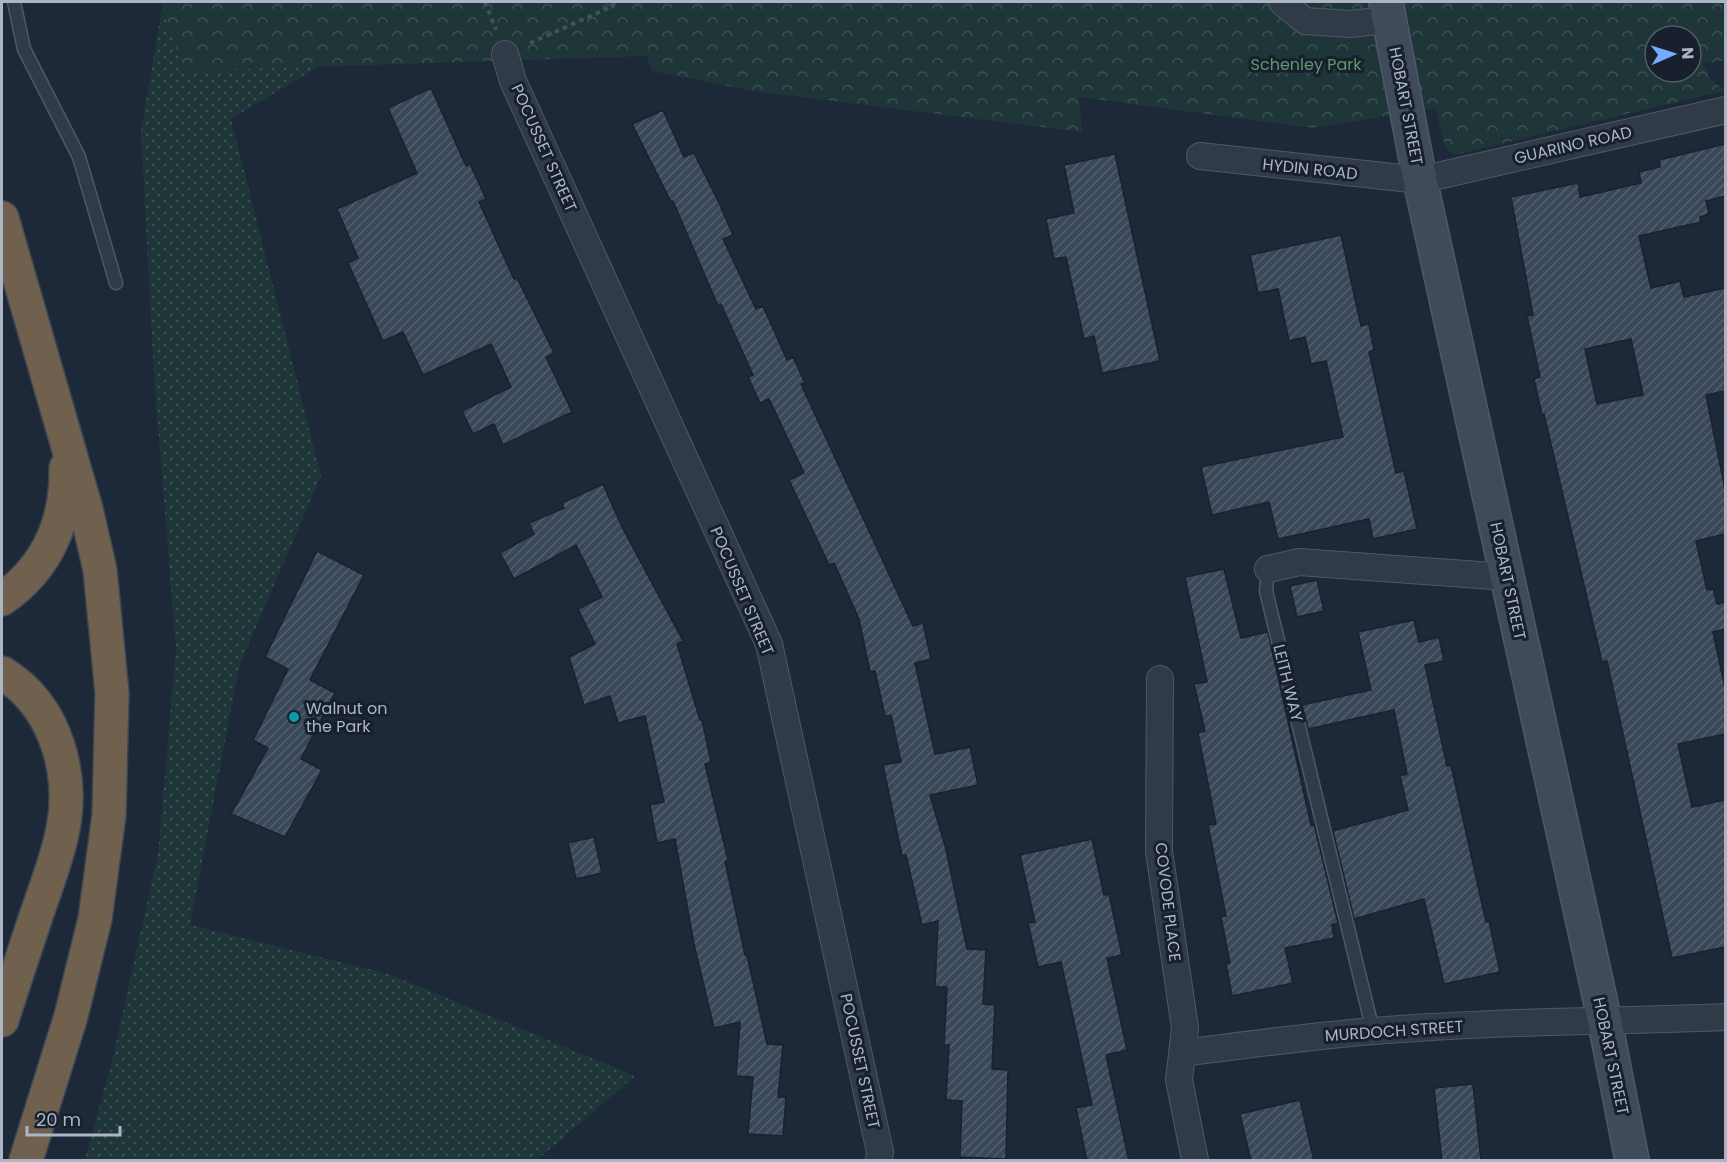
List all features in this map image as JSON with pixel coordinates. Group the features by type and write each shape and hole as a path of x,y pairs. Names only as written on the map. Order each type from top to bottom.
{"highway":[{"path":"2,218 86,509 100,570 108,630 112,693 110,806 100,889 86,959 26,1161"},
{"path":"2,599 30,576 53,542 64,499 65,442"},
{"path":"2,673 21,688 48,721 57,742 66,788 62,836 2,1020"}],"street":[{"path":"1282,2 1305,21 1350,24 1387,11"},
{"name":"HOBART STREET","path":"1387,11 1420,180 1605,1022 1632,1161"},
{"name":"POCUSSET STREET","path":"505,54 513,81 769,644 880,1152 879,1161"},
{"name":"GUARINO ROAD","path":"1420,180 1725,110"},
{"name":"HYDIN ROAD","path":"1200,156 1420,180"},
{"name":"LEITH WAY","path":"1268,569 1299,562 1507,577"},
{"name":"COVODE PLACE","path":"1160,679 1159,851 1185,1028 1179,1080 1195,1161"},
{"name":"MURDOCH STREET","path":"1183,1053 1373,1031 1570,1020 1605,1022 1725,1017"}],"lane":[{"path":"14,2 24,49 79,157 116,283"},
{"name":"LEITH WAY","path":"1268,569 1266,591 1373,1031"}],"path":[{"path":"505,54 613,6 614,2"}],"green space":[{"name":"Schenley Park","path":"162,2 1725,2 1726,60 1703,64 1709,76 1723,91 1454,155 1446,149 1435,108 1313,128 1079,97 1082,132 753,91 652,71 647,56 183,71"},
{"path":"163,2 427,2 231,119 321,476 239,667 190,925 389,974 635,1076 537,1160 85,1160 112,1061 158,854 176,649 154,376 141,131"}],"building":[{"path":"431,88 466,166 470,164 486,199 479,202 514,279 517,278 554,353 546,357 572,412 503,445 494,424 473,434 462,411 511,387 491,344 423,375 403,332 383,341 348,263 358,258 337,209 417,173 388,108"},
{"path":"663,110 684,157 694,153 720,205 733,235 723,239 756,309 763,306 787,360 793,357 805,383 801,384 913,626 923,623 931,659 915,663 935,754 970,747 978,785 930,795 946,849 967,949 986,950 983,1004 995,1005 992,1069 1008,1070 1006,1159 960,1157 962,1101 946,1100 949,1045 944,1045 947,987 935,987 938,921 922,925 906,855 902,856 883,765 901,762 891,715 885,716 875,671 870,672 859,619 834,563 829,565 789,480 804,473 769,399 760,403 748,377 753,375 721,304 718,306 673,201 671,202 632,124"},
{"path":"1725,144 1725,196 1706,201 1709,214 1700,217 1701,222 1639,236 1651,288 1680,281 1684,297 1725,288 1725,391 1706,395 1725,489 1725,534 1696,541 1707,590 1713,589 1717,604 1725,602 1725,629 1713,632 1725,688 1725,734 1678,744 1692,807 1725,800 1725,947 1672,958 1607,661 1602,662 1534,379 1540,377 1527,316 1533,315 1511,197 1578,183 1580,197 1641,183 1639,172 1660,167 1659,160","holes":["1631,339 1643,395 1597,404 1585,349"]},
{"path":"1115,154 1160,361 1102,373 1094,336 1084,339 1066,257 1054,259 1046,219 1074,213 1064,165"},
{"path":"1341,235 1361,326 1369,324 1374,350 1369,352 1396,473 1404,471 1417,529 1373,539 1369,519 1278,539 1269,502 1212,515 1201,467 1343,437 1326,361 1311,364 1305,337 1289,341 1278,289 1258,293 1250,255"},
{"path":"603,484 622,527 683,641 677,644 700,720 702,720 711,762 705,764 728,860 725,861 745,955 747,955 767,1044 783,1045 778,1097 786,1097 783,1136 748,1134 753,1077 736,1076 740,1022 714,1028 694,944 675,839 657,843 650,805 664,802 645,716 618,723 610,696 584,705 569,657 595,644 578,609 602,597 576,545 514,579 500,553 534,534 529,523 564,508 562,503"},
{"name":"Walnut on the Park","path":"317,551 364,575 310,680 335,693 301,759 322,770 285,837 231,814 268,748 253,740 288,669 265,657"},
{"path":"1224,569 1241,638 1268,632 1311,825 1314,824 1338,923 1332,925 1334,938 1285,948 1293,983 1232,996 1226,964 1230,963 1221,917 1226,916 1208,825 1216,824 1198,733 1205,731 1194,684 1207,682 1185,577"},
{"path":"1317,580 1324,611 1297,617 1290,586"},
{"path":"1414,620 1419,642 1439,637 1444,661 1425,665 1447,766 1451,765 1486,922 1489,921 1500,972 1444,984 1424,899 1354,919 1333,831 1408,810 1400,776 1407,774 1394,710 1308,729 1302,705 1371,690 1358,632"},
{"path":"594,837 602,873 576,879 568,843"},
{"path":"1092,839 1104,895 1109,894 1122,955 1107,958 1127,1050 1106,1055 1129,1161 1087,1161 1076,1108 1092,1105 1061,962 1038,967 1028,923 1035,922 1020,855"},
{"path":"1473,1084 1481,1161 1442,1161 1434,1088"},
{"path":"1300,1100 1314,1161 1251,1161 1240,1114"}],"place":[{"name":"Walnut on the Park","path":"294,717"}]}
